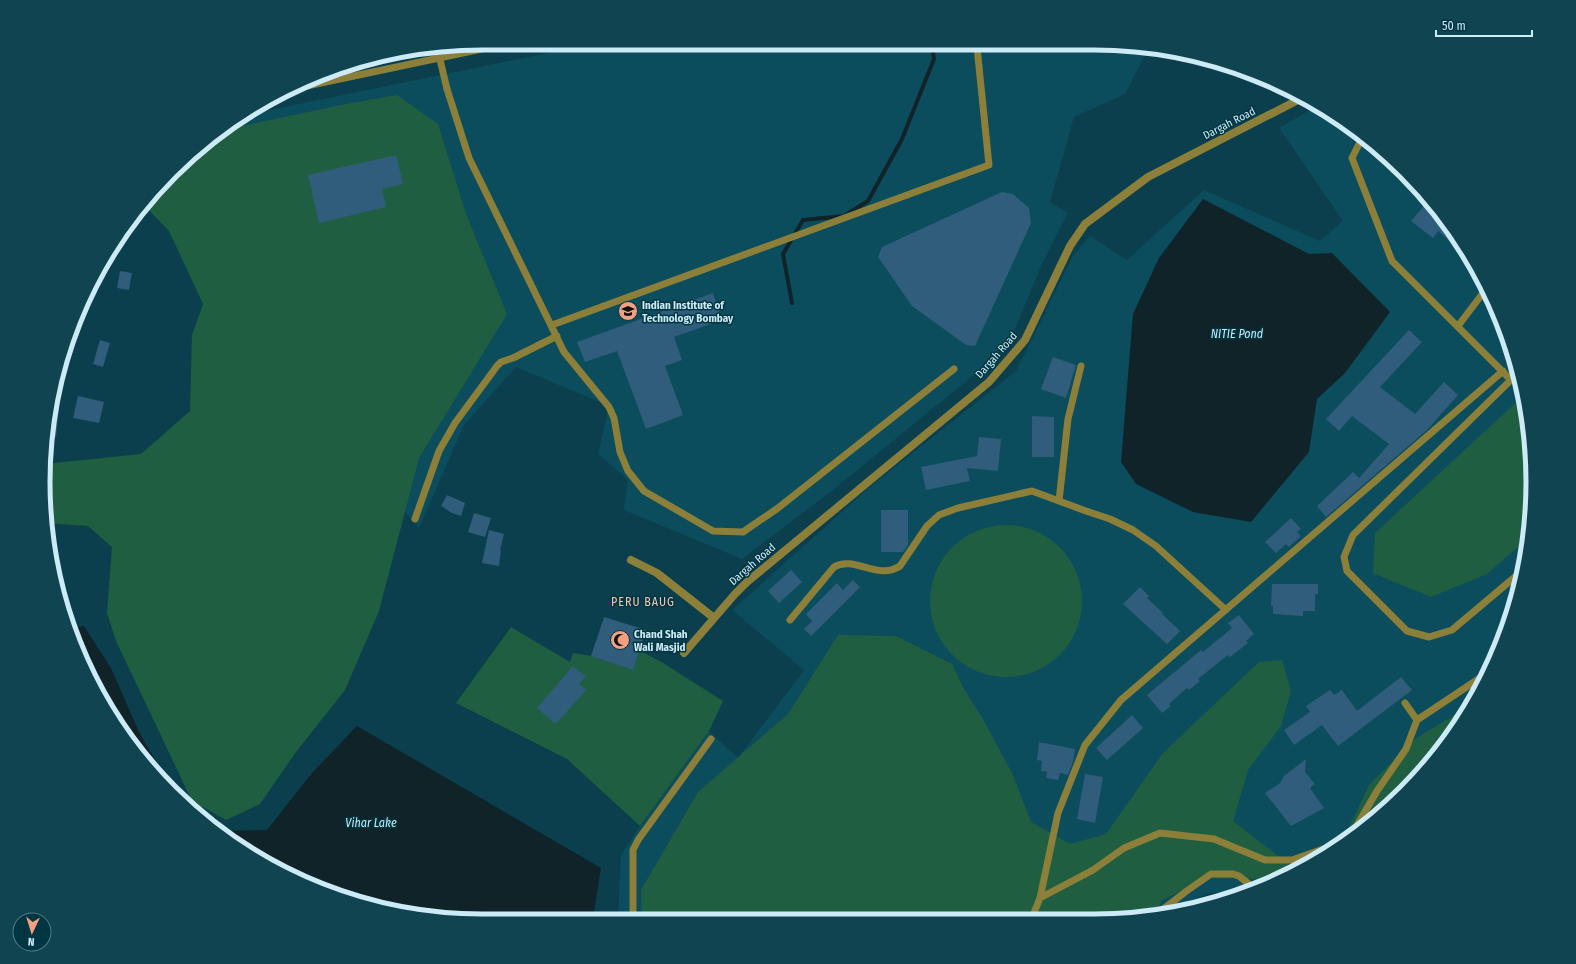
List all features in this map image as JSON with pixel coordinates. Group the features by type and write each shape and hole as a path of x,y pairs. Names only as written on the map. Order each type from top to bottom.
{"street":[{"name":"Dargah Road","path":"684,653 747,582 989,382 1025,340 1070,246 1085,224 1148,177 1296,101"},
{"path":"631,560 657,573 714,618"}],"lane":[{"path":"314,84 476,50"},
{"path":"552,326 989,165 977,50"},
{"path":"438,53 447,89 469,158 564,352 609,408 614,418 620,452 628,471 644,491 713,531 743,532 778,508 954,369"},
{"path":"1360,142 1352,158 1392,261 1511,380 1353,535 1344,557 1347,572 1407,631 1430,637 1452,630 1515,578"},
{"path":"1458,326 1483,294"},
{"path":"415,519 439,451 455,423 497,366 501,362 513,358 557,336"},
{"path":"1059,501 1068,419 1081,366"},
{"path":"1033,914 1040,898 1058,813 1086,745 1121,700 1503,371"},
{"path":"790,620 834,566 839,563 850,564 867,569 885,571 894,570 900,566 927,526 939,515 958,508 1032,491 1110,519 1133,530 1156,546 1226,610"},
{"path":"1358,825 1406,748 1417,720 1478,680"},
{"path":"1405,703 1417,720"},
{"path":"633,914 633,850 638,840 711,739"},
{"path":"1040,898 1093,870 1124,848 1160,833 1214,840 1265,860 1292,860 1319,851"},
{"path":"1165,908 1211,874 1232,874 1240,876 1250,885"}],"shaded area":[{"name":"Indian Institute of Technology Bombay","path":"562,50 1094,50 1146,54 1125,94 1074,117 1050,202 1068,213 1042,264 1007,348 834,489 742,559 624,510 628,480 598,454 609,406 516,367 464,425 419,528 203,275 174,180 197,157 219,139 260,112"},
{"path":"1312,109 1357,139 1379,157 1419,197 1453,242 1481,291 1503,343 1518,398 1525,454 1525,510 1518,566 1511,594 1493,647 1468,698 1437,745 1419,767 1379,807 1357,825 1310,856 1259,881 1233,891 1222,894 1207,893 1192,903 1178,906 1122,913 1094,914 618,914 621,855 640,826 709,731 738,758 804,670 732,610 871,486 1016,371 1073,256 1090,236 1127,260 1204,190 1320,241 1343,221 1279,128"}],"green space":[{"path":"397,95 438,124 466,214 507,314 419,458 379,611 345,690 296,752 260,804 226,820 192,801 116,641 107,613 112,547 88,526 52,523 50,482 51,463 141,454 190,411 192,335 203,304 169,231 147,209 157,197 197,157 236,127 346,104"},
{"path":"1518,400 1525,454 1526,482 1521,544 1487,574 1431,597 1373,573 1375,533"},
{"path":"999,525 1013,525 1028,528 1042,534 1060,547 1073,565 1079,579 1082,601 1079,623 1073,637 1060,655 1042,668 1028,674 1013,677 999,677 984,674 970,668 958,660 947,649 939,637 933,623 930,608 930,594 933,579 939,565 947,553 958,542 970,534 984,528"},
{"path":"511,627 570,662 573,653 591,656 633,670 639,650 663,663 723,701 709,731 640,826 567,759 456,703"},
{"path":"838,635 896,636 952,664 963,687 984,721 1012,773 1031,822 1070,844 1106,834 1163,753 1259,662 1282,660 1291,691 1281,726 1248,770 1233,821 1291,866 1262,880 1208,878 1161,901 1158,909 1122,913 642,914 641,890 698,792 788,714"},
{"path":"1459,712 1437,745 1419,767 1379,807 1347,832 1369,785 1415,739"},
{"path":"1347,832 1310,856 1292,865"}],"water":[{"name":"NITIE Pond","path":"1203,199 1309,254 1332,253 1390,312 1345,373 1317,399 1309,452 1251,522 1193,512 1136,484 1121,462 1133,314 1159,258"},
{"path":"84,626 111,668 139,732 163,773 139,745 108,698 83,647 76,628"},
{"name":"Vihar Lake","path":"357,726 601,868 594,914 454,913 398,906 343,891 317,881 266,856 227,831 267,830 312,773"}],"building":[{"path":"396,155 403,184 382,189 386,207 319,223 308,175"},
{"path":"1002,192 1013,194 1029,208 1031,223 975,346 966,345 912,306 878,257 882,247"},
{"path":"1425,205 1456,246 1438,231 1433,238 1411,221"},
{"path":"120,271 132,273 129,290 117,288"},
{"path":"713,293 722,320 674,337 682,360 665,366 683,415 646,429 617,351 585,362 577,342"},
{"path":"1409,330 1422,342 1380,387 1415,414 1444,382 1458,395 1427,430 1326,517 1317,506 1353,472 1359,478 1389,444 1352,416 1339,431 1326,419"},
{"path":"100,340 110,343 103,367 93,364"},
{"path":"1053,357 1076,365 1066,398 1041,389"},
{"path":"78,396 104,402 99,423 73,418"},
{"path":"58,398 60,398 56,437 53,437"},
{"path":"1032,416 1054,417 1054,457 1032,457"},
{"path":"979,437 1001,439 998,471 967,468 970,481 926,490 921,467 977,456"},
{"path":"447,495 465,503 461,516 452,513 441,506"},
{"path":"881,510 908,510 908,545 903,552 881,552"},
{"path":"474,513 491,518 485,537 468,532"},
{"path":"1291,518 1301,529 1297,532 1301,536 1289,547 1286,544 1276,553 1265,542"},
{"path":"489,530 504,534 500,550 499,566 482,563"},
{"path":"791,570 802,582 779,603 768,591"},
{"path":"853,580 860,587 811,636 804,629 812,621 806,614 837,583 843,590"},
{"path":"1272,584 1318,584 1318,594 1315,594 1315,611 1303,611 1303,616 1273,614 1273,606 1271,606"},
{"path":"1140,587 1149,596 1147,598 1180,631 1167,644 1123,604"},
{"path":"1239,615 1254,634 1246,641 1248,643 1230,657 1228,655 1198,679 1200,681 1189,690 1187,688 1169,704 1171,706 1162,713 1147,695 1201,650 1203,652 1232,628 1228,623"},
{"name":"Chand Shah Wali Masjid","path":"604,617 646,630 633,670 591,656"},
{"path":"573,666 586,676 579,684 586,690 556,724 537,708"},
{"path":"1401,677 1412,690 1338,746 1322,725 1294,745 1284,730 1310,712 1306,706 1330,690 1334,695 1342,690 1357,711"},
{"path":"1132,715 1143,728 1107,760 1096,748"},
{"path":"1039,742 1075,749 1073,762 1068,775 1060,773 1058,780 1046,778 1047,772 1041,771 1042,761 1037,760"},
{"path":"1306,759 1305,772 1315,784 1310,788 1324,808 1291,826 1265,793 1280,783 1284,776"},
{"path":"1085,774 1103,777 1095,823 1077,819"}],"waterway":[{"path":"792,303 783,254 803,220 844,216 868,201 902,139 934,59 932,50"}],"place":[{"name":"Indian Institute of Technology Bombay","path":"628,311"},
{"name":"Chand Shah Wali Masjid","path":"620,640"}],"district":[{"name":"PERU BAUG","path":"643,602"}]}
